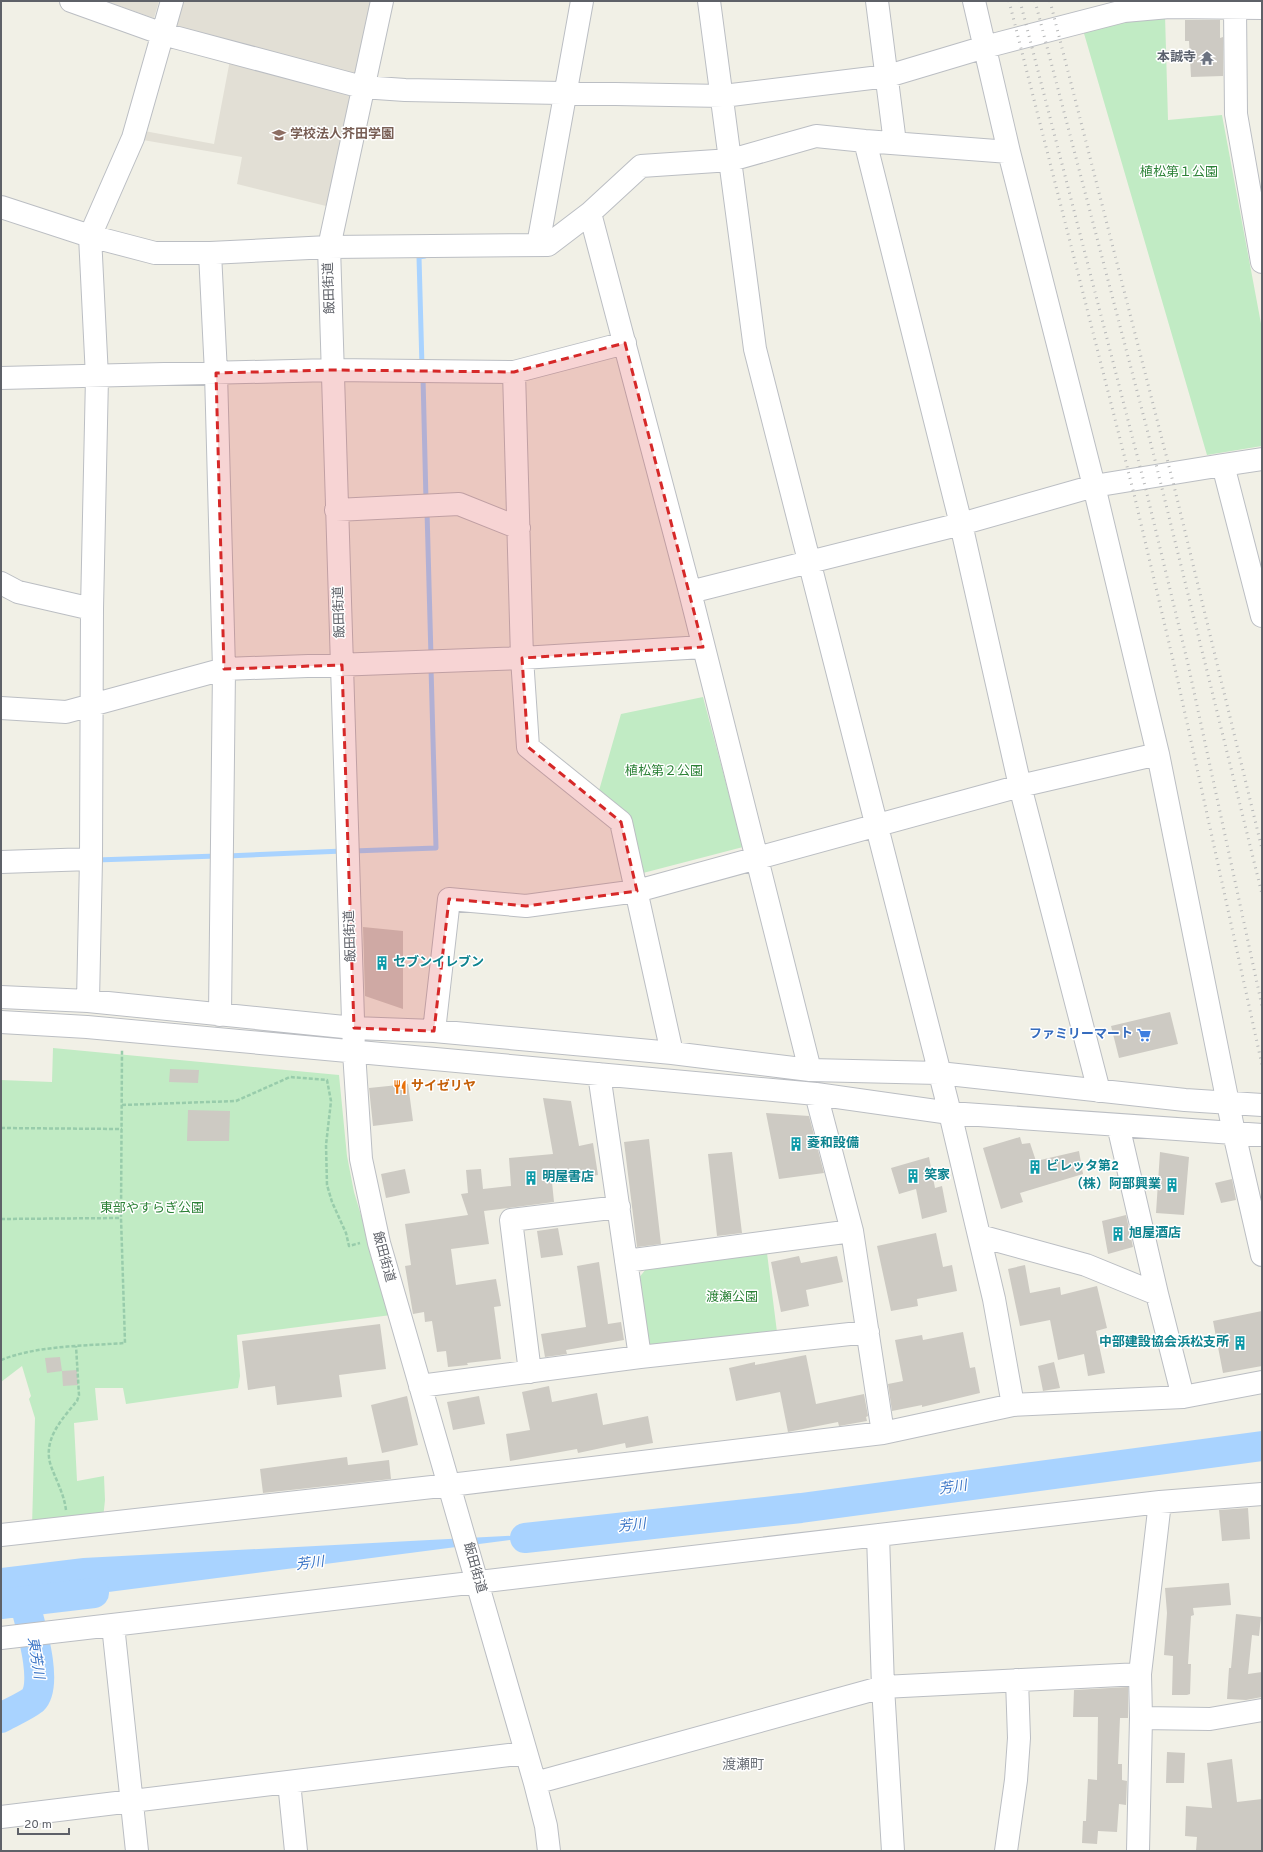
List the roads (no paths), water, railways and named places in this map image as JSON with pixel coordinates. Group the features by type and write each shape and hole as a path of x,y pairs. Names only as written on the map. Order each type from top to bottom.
{"street":[{"path":"71,1 163,34 362,87 405,90 722,96 888,76 985,47 1100,9 1124,11 1169,7 1262,8"},
{"path":"88,1001 91,859 92,609 97,377 90,236 133,138 172,1"},
{"name":"飯田街道","path":"382,1 362,87 329,247 354,1052 361,1159 377,1238 450,1485 535,1783 546,1826 549,1851"},
{"path":"538,246 564,93 582,1"},
{"path":"709,1 755,349 808,562 950,1113 994,1299 1013,1405"},
{"path":"877,1 888,76 895,143"},
{"path":"974,1 1009,152 1094,486 1158,754 1234,1133 1262,1255"},
{"path":"1235,8 1236,114 1262,262"},
{"path":"1,207 90,236 155,253 210,253 329,247 538,246 548,245 590,213 641,166 731,160 816,136 1009,152"},
{"path":"865,141 961,524 1020,786 1099,1091"},
{"path":"590,213 690,592 810,1070"},
{"path":"210,253 216,373 224,669 220,1014"},
{"path":"1,378 97,377 332,370 514,372 625,343"},
{"path":"514,372 522,658 528,747 621,822 672,1053"},
{"path":"690,592 961,524 1094,486 1262,459"},
{"path":"1223,466 1262,616"},
{"path":"336,510 459,504 519,528"},
{"path":"1,584 18,592 92,609"},
{"path":"1,708 66,712 224,669 522,658 703,648"},
{"path":"434,1031 449,899 526,906 637,891 1020,786 1158,754"},
{"path":"1,862 91,859"},
{"path":"1,997 88,1001 354,1028 434,1031 672,1053 810,1070 939,1073 1185,1100 1262,1105"},
{"path":"1,1022 122,1030 816,1094 950,1113 1262,1135"},
{"path":"599,1074 640,1357"},
{"path":"816,1094 852,1231 882,1433"},
{"path":"1118,1125 1157,1294 1184,1397"},
{"path":"530,1372 511,1220 619,1207"},
{"path":"626,1261 852,1231"},
{"path":"980,1236 1086,1265 1157,1294"},
{"path":"420,1386 640,1357 868,1332"},
{"path":"1,1535 450,1485 882,1433 1013,1405 1184,1397 1262,1382"},
{"path":"1,1638 477,1580 878,1536 1160,1502 1262,1494"},
{"path":"1138,1851 1140,1674 1160,1502"},
{"path":"878,1536 883,1687 892,1851"},
{"path":"113,1625 137,1851"},
{"path":"535,1783 883,1687 1140,1674"},
{"path":"1006,1851 1016,1780 1019,1738 1018,1680"},
{"path":"1140,1718 1210,1719 1262,1710"},
{"path":"1,1816 526,1753"},
{"path":"289,1782 296,1851"}],"water":[{"path":"565,1533 1,1605 1,1568 83,1558"}],"waterway":[{"path":"422,367 419,257 425,256"},
{"path":"423,377 426,501"},
{"path":"427,511 431,657"},
{"path":"353,851 436,848 431,667"},
{"path":"227,856 343,851"},
{"path":"96,860 217,856"},
{"name":"芳川","path":"525,1538 801,1508 1262,1446"},
{"name":"芳川","path":"1,1604 94,1593"},
{"name":"東芳川","path":"1,1718 29,1703 33,1700 37,1692 39,1668 34,1639 25,1604"}],"railway":[{"path":"1009,1 1134,494 1177,677 1262,1065"},
{"path":"1020,1 1146,490 1188,664 1262,1006"},
{"path":"1035,1 1154,456 1262,894"},
{"path":"1050,1 1174,486 1262,849"}],"place":[{"name":"本誠寺","path":"1207,58"},
{"name":"学校法人芥田学園","path":"279,135"},
{"name":"セブンイレブン","path":"382,963"},
{"name":"ファミリーマート","path":"1144,1035"},
{"name":"サイゼリヤ","path":"400,1087"},
{"name":"菱和設備","path":"796,1144"},
{"name":"ビレッタ第2","path":"1035,1167"},
{"name":"笑家","path":"913,1176"},
{"name":"明屋書店","path":"531,1178"},
{"name":"（株）阿部興業","path":"1172,1185"},
{"name":"旭屋酒店","path":"1118,1234"},
{"name":"中部建設協会浜松支所","path":"1240,1343"}],"district":[{"name":"渡瀬町","path":"743,1765"}],"park label":[{"name":"植松第１公園","path":"1179,173"},
{"name":"植松第２公園","path":"664,772"},
{"name":"東部やすらぎ公園","path":"152,1209"},
{"name":"渡瀬公園","path":"732,1298"}]}
